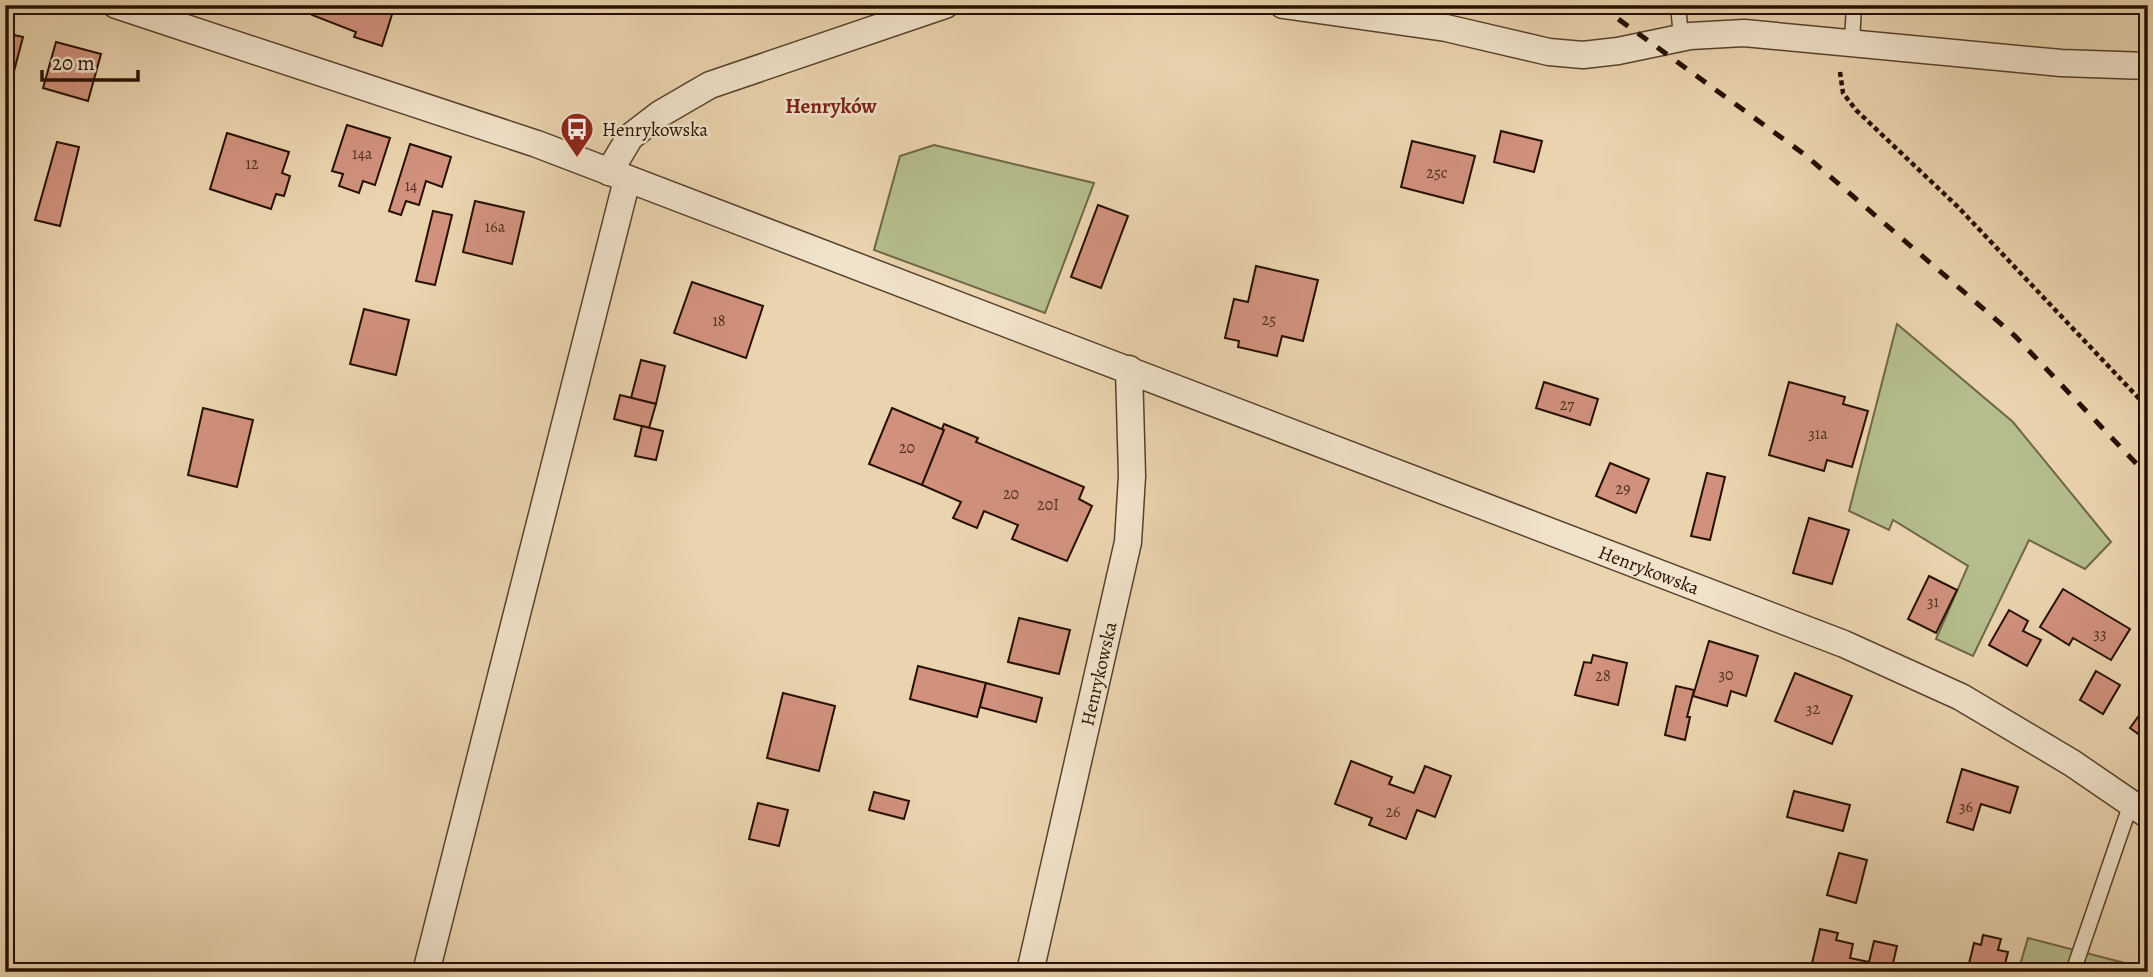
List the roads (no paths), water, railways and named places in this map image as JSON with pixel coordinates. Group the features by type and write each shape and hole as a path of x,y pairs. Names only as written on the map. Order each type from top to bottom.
{"street":[{"name":"Henrykowska","path":"117,5 537,144 1844,643 1961,697 2072,763 2139,809"},
{"path":"426,972 618,176 630,137 660,114 710,85 945,5"},
{"path":"1283,5 1446,28 1549,52 1583,55 1618,51 1681,37 1744,33 2061,63 2148,66"},
{"name":"Henrykowska","path":"1030,972 1128,542 1132,476 1129,369"}],"lane":[{"path":"1678,5 1681,37"},
{"path":"1852,42 1854,5"},
{"path":"2073,972 2139,809"}],"railway":[{"path":"1599,5 1804,154 2015,336 2148,476"}],"place":[{"name":"Henrykowska","path":"577,159"}],"district":[{"name":"Henryków","path":"831,106"}]}
